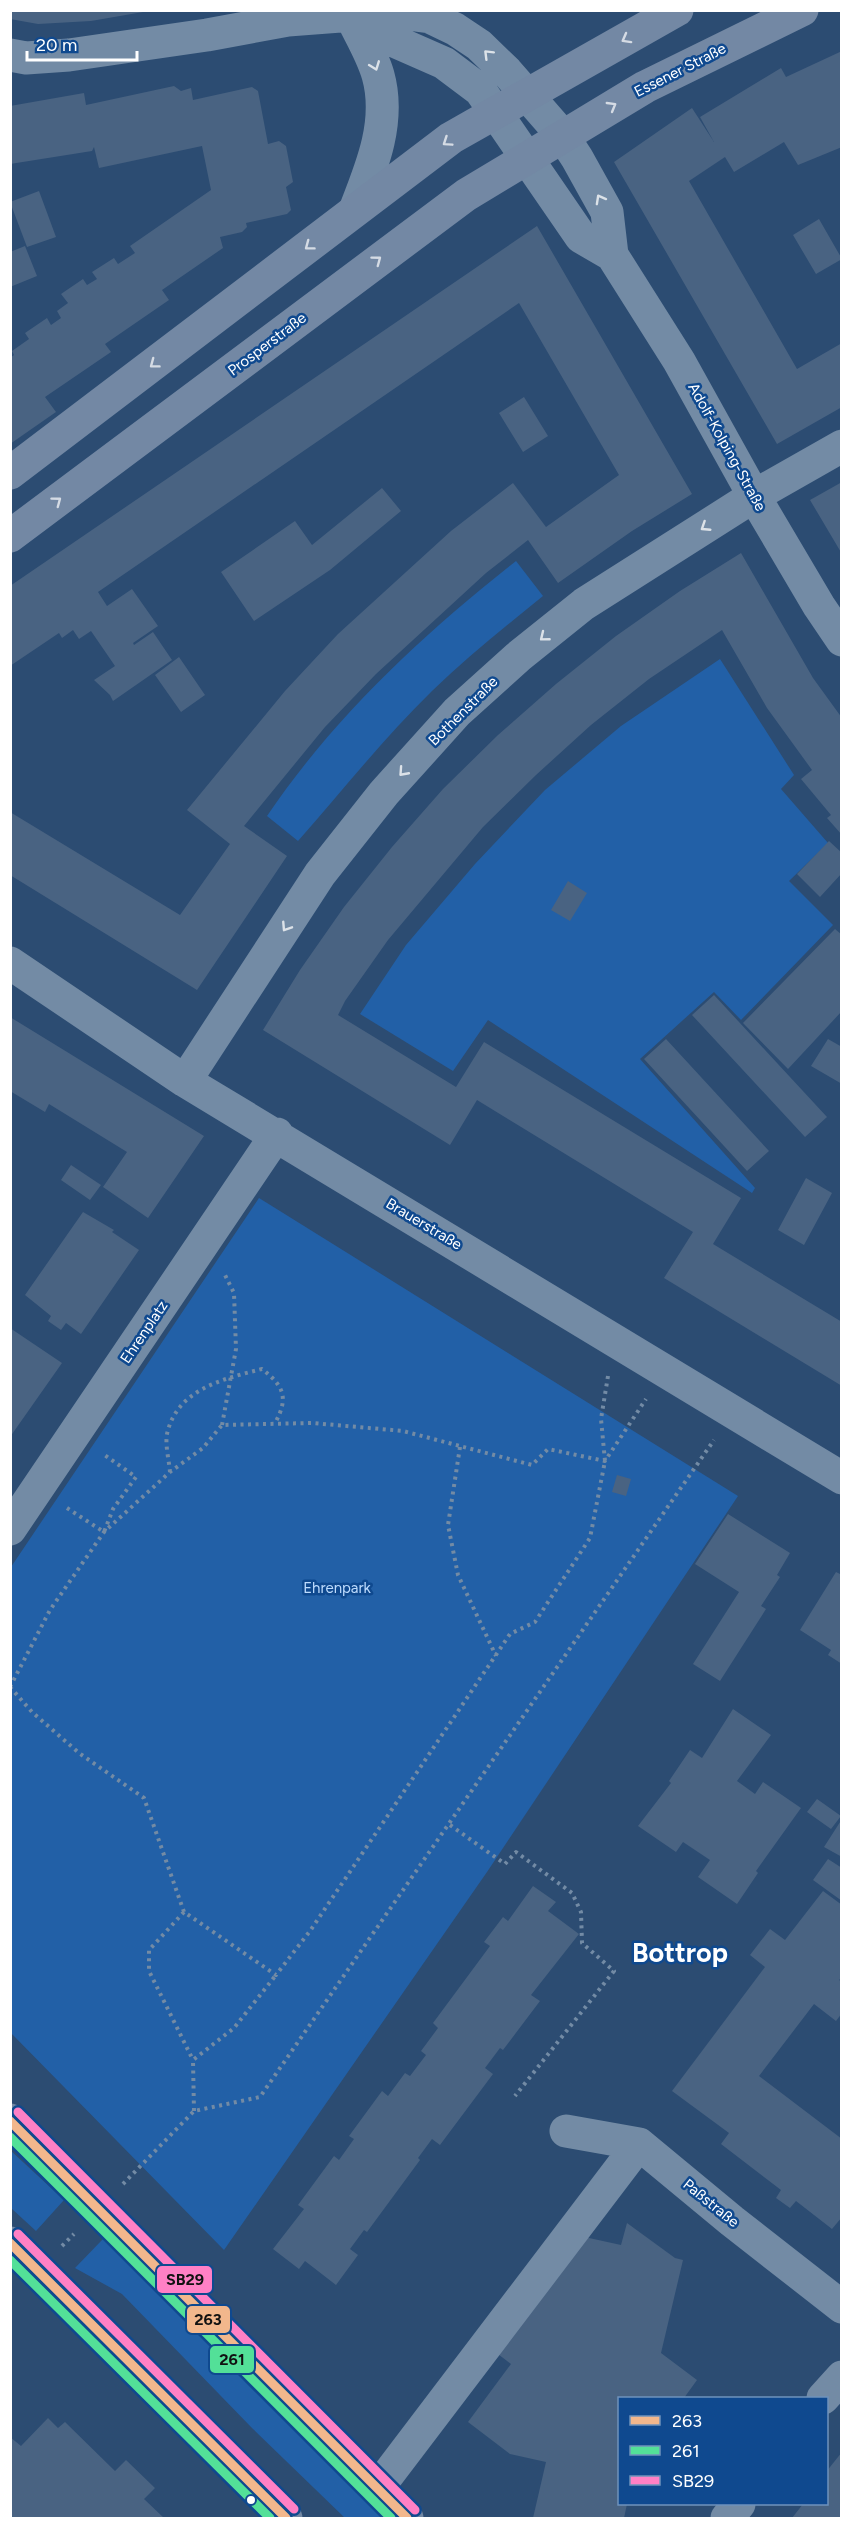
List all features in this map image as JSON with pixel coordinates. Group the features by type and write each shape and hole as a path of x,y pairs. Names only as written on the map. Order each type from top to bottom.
{"main road":[{"path":"10,473 451,138 528,97 677,10"},
{"name":"Essener Straße","path":"528,157 656,81 802,10"},
{"name":"Prosperstraße","path":"10,536 466,195 528,157"},
{"path":"10,2120 407,2518"},
{"path":"10,2243 286,2518"}],"street":[{"path":"353,12 378,34 404,43 459,73 480,90 528,157"},
{"path":"353,12 378,76 382,115 376,157 355,210"},
{"path":"10,55 26,58 69,55 288,20 353,12 393,12 430,17 455,29 479,45 562,135"},
{"name":"Adolf-Kolping-Straße","path":"562,135 607,212 612,255 679,361 754,496 819,606 842,640"},
{"name":"Adolf-Kolping-Straße","path":"528,157 581,237 612,255"},
{"name":"Bothenstraße","path":"185,1081 320,874 384,793 457,712 518,657 584,604 754,496 842,446"},
{"name":"Brauerstraße","path":"10,963 185,1081 277,1134 842,1478"},
{"name":"Ehrenplatz","path":"10,1529 277,1134"},
{"name":"Paßstraße","path":"566,2131 639,2144 732,2221 842,2307"},
{"path":"377,2489 639,2144"},
{"path":"824,2397 842,2377"},
{"path":"727,2518 738,2505"}],"path":[{"path":"198,1253 223,1273 234,1293 236,1349 222,1425 203,1448 170,1472 104,1532 50,1610 11,1687 32,1712 79,1753 144,1798 184,1912 276,1975"},
{"path":"193,2060 234,2028 310,1931 510,1634 535,1622 590,1538 605,1461 601,1419 613,1339"},
{"path":"170,1472 166,1436 177,1409 196,1391 231,1377 262,1369 276,1380 284,1398 283,1410 275,1423"},
{"path":"605,1461 665,1371"},
{"path":"39,2271 194,2111 260,2097 734,1413"},
{"path":"222,1425 313,1423 403,1431 532,1465 548,1449 605,1461"},
{"path":"76,1434 135,1478 113,1509 104,1532"},
{"path":"460,1447 448,1525 459,1575 496,1656"},
{"path":"85,1520 104,1532"},
{"path":"450,1825 505,1864 516,1852 572,1893 581,1912 582,1943 614,1971 515,2096"},
{"path":"184,1912 149,1950 149,1971 193,2060 194,2111"}],"green space":[{"path":"516,561 543,596 472,654 414,709 298,841 267,816 321,745 381,679 447,618"},
{"path":"720,659 794,775 781,789 828,843 789,881 833,925 741,1020 714,992 640,1059 755,1188 752,1193 488,1020 453,1071 360,1014 406,945 475,864 545,790 621,726"},
{"name":"Ehrenpark","path":"259,1198 738,1496 487,1872 224,2250 11,2033 11,1567"},
{"path":"10,2150 64,2200 36,2231 11,2208"},
{"path":"103,2239 384,2518 345,2518 252,2428 122,2294 75,2268"}],"building":[{"path":"10,10 143,10 143,12 91,21 38,24 10,19"},
{"path":"842,51 842,147 798,165 784,142 734,172 725,157 689,181 797,369 842,343 842,407 777,444 614,162 692,108 714,142 700,117 781,68 786,77"},
{"path":"174,86 181,91 191,88 193,100 252,87 258,91 268,144 279,141 286,146 293,182 286,187 291,210 287,214 246,223 247,227 242,232 220,237 223,248 162,290 169,300 105,344 111,352 45,397 56,412 10,444 10,358 14,355 12,351 29,339 25,333 47,318 51,325 61,318 57,311 68,303 61,294 83,279 87,285 97,279 92,272 114,258 118,264 135,253 130,246 211,190 202,146 99,168 94,147 92,151 10,164 10,106 84,93 86,105"},
{"path":"39,191 56,237 27,247 10,202"},
{"path":"819,219 842,259 816,274 793,235"},
{"path":"537,226 692,494 632,531 558,583 528,540 486,573 376,674 325,727 244,826 287,856 197,990 10,875 10,812 180,915 230,844 187,810 285,691 338,634 451,531 513,483 546,527 619,475 519,303 98,592 107,606 132,589 158,626 133,643 134,645 153,632 172,660 113,701 110,695 94,680 115,666 91,631 79,639 73,630 62,638 59,633 10,666 10,586"},
{"path":"25,246 37,276 10,287 10,252"},
{"path":"524,397 548,436 523,452 499,413"},
{"path":"842,482 842,554 810,500"},
{"path":"382,488 401,511 330,570 254,621 221,572 295,521 312,545"},
{"path":"741,553 813,678 842,718 842,835 827,818 831,815 801,779 812,770 767,708 722,630 649,679 591,725 483,827 388,940 345,1001 338,1015 456,1087 484,1042 741,1198 713,1244 842,1322 842,1386 664,1278 693,1232 477,1100 450,1145 263,1030 300,970 344,907 443,789 498,735 616,636 680,591"},
{"path":"179,657 205,695 181,712 155,675"},
{"path":"829,841 842,853 842,873 820,897 797,874"},
{"path":"568,881 587,893 570,921 551,910"},
{"path":"835,929 842,935 842,1011 788,1069 743,1023"},
{"path":"714,995 827,1117 805,1137 692,1015"},
{"path":"10,1017 204,1136 148,1218 103,1187 127,1152 49,1104 45,1112 10,1091"},
{"path":"666,1039 769,1151 747,1171 644,1059"},
{"path":"828,1039 842,1047 842,1084 811,1066"},
{"path":"71,1165 101,1185 90,1200 61,1180"},
{"path":"806,1178 832,1193 804,1245 778,1230"},
{"path":"83,1212 114,1230 112,1232 139,1250 81,1334 66,1323 61,1330 48,1321 51,1316 25,1295"},
{"path":"10,1328 62,1363 10,1437"},
{"path":"617,1475 631,1479 626,1496 612,1492"},
{"path":"728,1514 790,1553 777,1575 780,1577 761,1606 766,1609 720,1681 693,1664 739,1592 695,1564"},
{"path":"836,1572 842,1575 842,1664 828,1655 831,1650 800,1630"},
{"path":"733,1709 771,1735 737,1781 755,1794 763,1782 801,1808 756,1871 758,1873 737,1904 698,1877 710,1860 683,1842 676,1852 638,1826 671,1783 669,1781 690,1750 702,1758"},
{"path":"817,1799 841,1816 831,1829 807,1812"},
{"path":"842,1819 842,1857 824,1847"},
{"path":"828,1859 842,1868 842,1901 813,1880"},
{"path":"533,1886 556,1902 548,1911 579,1934 531,1995 540,2001 503,2050 500,2048 485,2068 493,2074 440,2145 432,2139 418,2158 420,2160 367,2232 364,2230 350,2249 358,2255 336,2285 305,2261 299,2269 273,2249 304,2209 298,2205 334,2156 339,2160 354,2139 349,2136 382,2091 388,2096 405,2073 410,2076 426,2055 421,2051 438,2028 433,2023 490,1946 484,1942 503,1917 508,1921"},
{"path":"823,1891 842,1905 842,1977 839,1980 842,1982 842,2013 836,2021 814,2004 759,2076 842,2139 842,2217 832,2229 796,2201 790,2208 776,2198 781,2190 721,2144 729,2133 672,2091 765,1967 750,1955 770,1929 785,1940"},
{"path":"627,2223 675,2258 683,2260 661,2353 697,2380 685,2397 618,2397 618,2505 627,2505 624,2518 533,2518 546,2462 510,2454 468,2422 511,2364 494,2351 580,2236 621,2245"},
{"path":"48,2418 58,2428 65,2422 115,2471 126,2460 155,2488 144,2499 164,2518 10,2518 10,2437 21,2446"},
{"path":"842,2452 842,2518 792,2518 802,2505 828,2505 828,2470"}],"transit line":[{"name":"SB29","path":"18,2112 415,2510"},
{"name":"263","path":"10,2121 407,2518"},
{"name":"261","path":"10,2137 391,2518"},
{"name":"SB29","path":"18,2234 294,2509"},
{"name":"263","path":"10,2243 286,2518"},
{"name":"261","path":"10,2260 270,2518"}],"district":[{"name":"Bottrop","path":"680,1952"}]}
